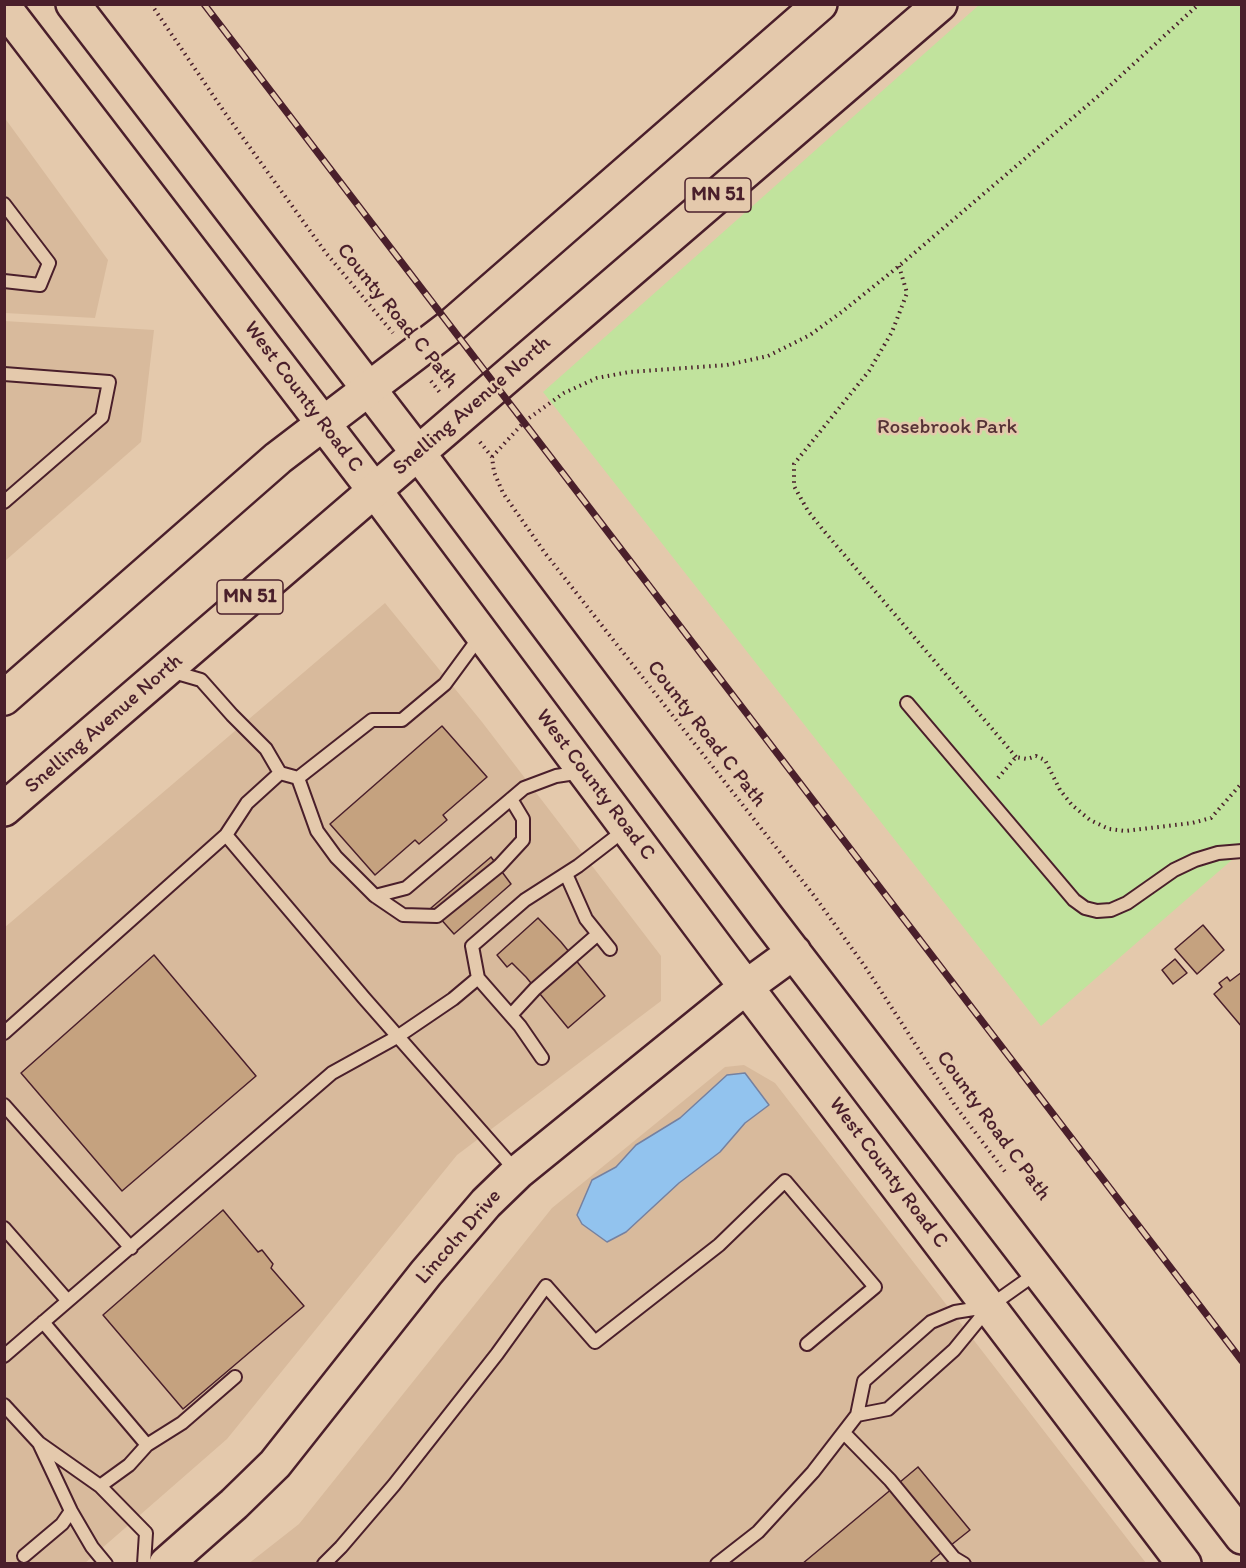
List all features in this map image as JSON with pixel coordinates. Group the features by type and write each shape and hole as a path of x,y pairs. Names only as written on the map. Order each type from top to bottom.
{"main road":[{"path":"73,4 418,453 794,952 1242,1537"},
{"path":"4,698 278,458 451,326 820,4"},
{"name":"Snelling Avenue North","path":"4,809 940,4"},
{"name":"West County Road C","path":"4,7 375,491 746,987 1184,1563"},
{"name":"Lincoln Drive","path":"166,1563 234,1504 275,1464 458,1234 486,1203 518,1172 746,987 794,952"}],"lane":[{"path":"4,204 49,263 40,285 4,281"},
{"path":"4,374 109,382 102,417 4,502"},
{"path":"298,778 372,720 402,720 445,684 482,634"},
{"path":"166,670 201,680 232,716 266,749 280,773 298,778"},
{"path":"907,703 1074,900 1085,908 1097,911 1111,910 1127,903 1174,870 1195,860 1218,853 1242,851"},
{"path":"375,896 406,888 524,788 556,776 584,771"},
{"path":"4,1033 225,835 247,803 280,773"},
{"path":"298,778 317,831 336,857 375,896 403,915 437,916 499,866 523,840 523,819 511,799"},
{"path":"542,1058 511,1014 478,978 472,946 525,900 566,874 627,828"},
{"path":"225,835 397,1036 518,1172"},
{"path":"566,874 586,919 610,949"},
{"path":"511,1014 542,983 598,934"},
{"path":"4,1356 332,1073 397,1036 453,999 478,978"},
{"path":"4,1105 131,1248"},
{"path":"324,1563 341,1547 394,1485 497,1354 546,1286 595,1342 719,1245 785,1181 875,1287 807,1344"},
{"path":"4,1227 67,1300"},
{"path":"857,1415 888,1409 954,1350 990,1306 1038,1272"},
{"path":"717,1563 758,1532 813,1472 857,1415 864,1381 931,1322 955,1312 990,1306"},
{"path":"43,1322 147,1445"},
{"path":"100,1486 129,1465 147,1445 182,1423 235,1377"},
{"path":"4,1406 39,1443 100,1486 146,1533 144,1563"},
{"path":"844,1432 890,1480 954,1558 964,1563"},
{"path":"39,1443 71,1511 92,1547 106,1563"},
{"path":"24,1556 62,1524 71,1511"}],"path":[{"name":"County Road C Path","path":"151,4 326,254 376,312 492,457 494,472 503,493 545,553 815,897 866,969 956,1107 1012,1181"},
{"path":"492,457 525,421 564,393 597,378 629,372 727,365 768,356 810,335 899,266 1103,92 1199,4"},
{"path":"899,266 907,293 892,332 869,371 794,464 794,486 808,511 1016,757 1026,759 1036,756 1045,760 1060,790 1072,805 1090,820 1109,829 1141,830 1192,823 1211,818 1242,783"},
{"path":"984,795 1016,757"}],"shaded area":[{"path":"4,117 108,260 95,318 5,313"},
{"path":"4,321 154,330 141,442 5,561"},
{"path":"385,603 482,722 661,956 661,1001 457,1155 227,1439 85,1563 5,1563 4,928"},
{"path":"744,1065 775,1083 1146,1563 248,1564 299,1524 552,1208 725,1067"}],"green space":[{"name":"Rosebrook Park","path":"979,5 1241,5 1241,852 1041,1026 543,392"}],"water":[{"path":"745,1073 769,1105 745,1123 720,1152 679,1183 626,1232 607,1242 582,1224 577,1215 592,1180 616,1167 636,1145 680,1118 727,1075"}],"building":[{"path":"442,726 487,777 443,815 447,820 419,844 415,840 375,875 330,824"},
{"path":"491,857 511,884 454,934 431,908"},
{"path":"538,918 561,942 605,996 568,1028 526,977 512,963 507,967 497,955"},
{"path":"1203,925 1224,950 1197,974 1175,949"},
{"path":"154,955 256,1076 122,1191 21,1073"},
{"path":"1175,959 1187,973 1173,984 1162,970"},
{"path":"1242,972 1242,1027 1214,994 1222,987 1219,983 1227,977 1230,981"},
{"path":"223,1210 258,1252 262,1250 273,1264 271,1268 304,1306 183,1409 103,1315"},
{"path":"918,1467 970,1530 931,1561 933,1564 802,1564"}],"railway":[{"path":"204,4 1242,1361"}]}
